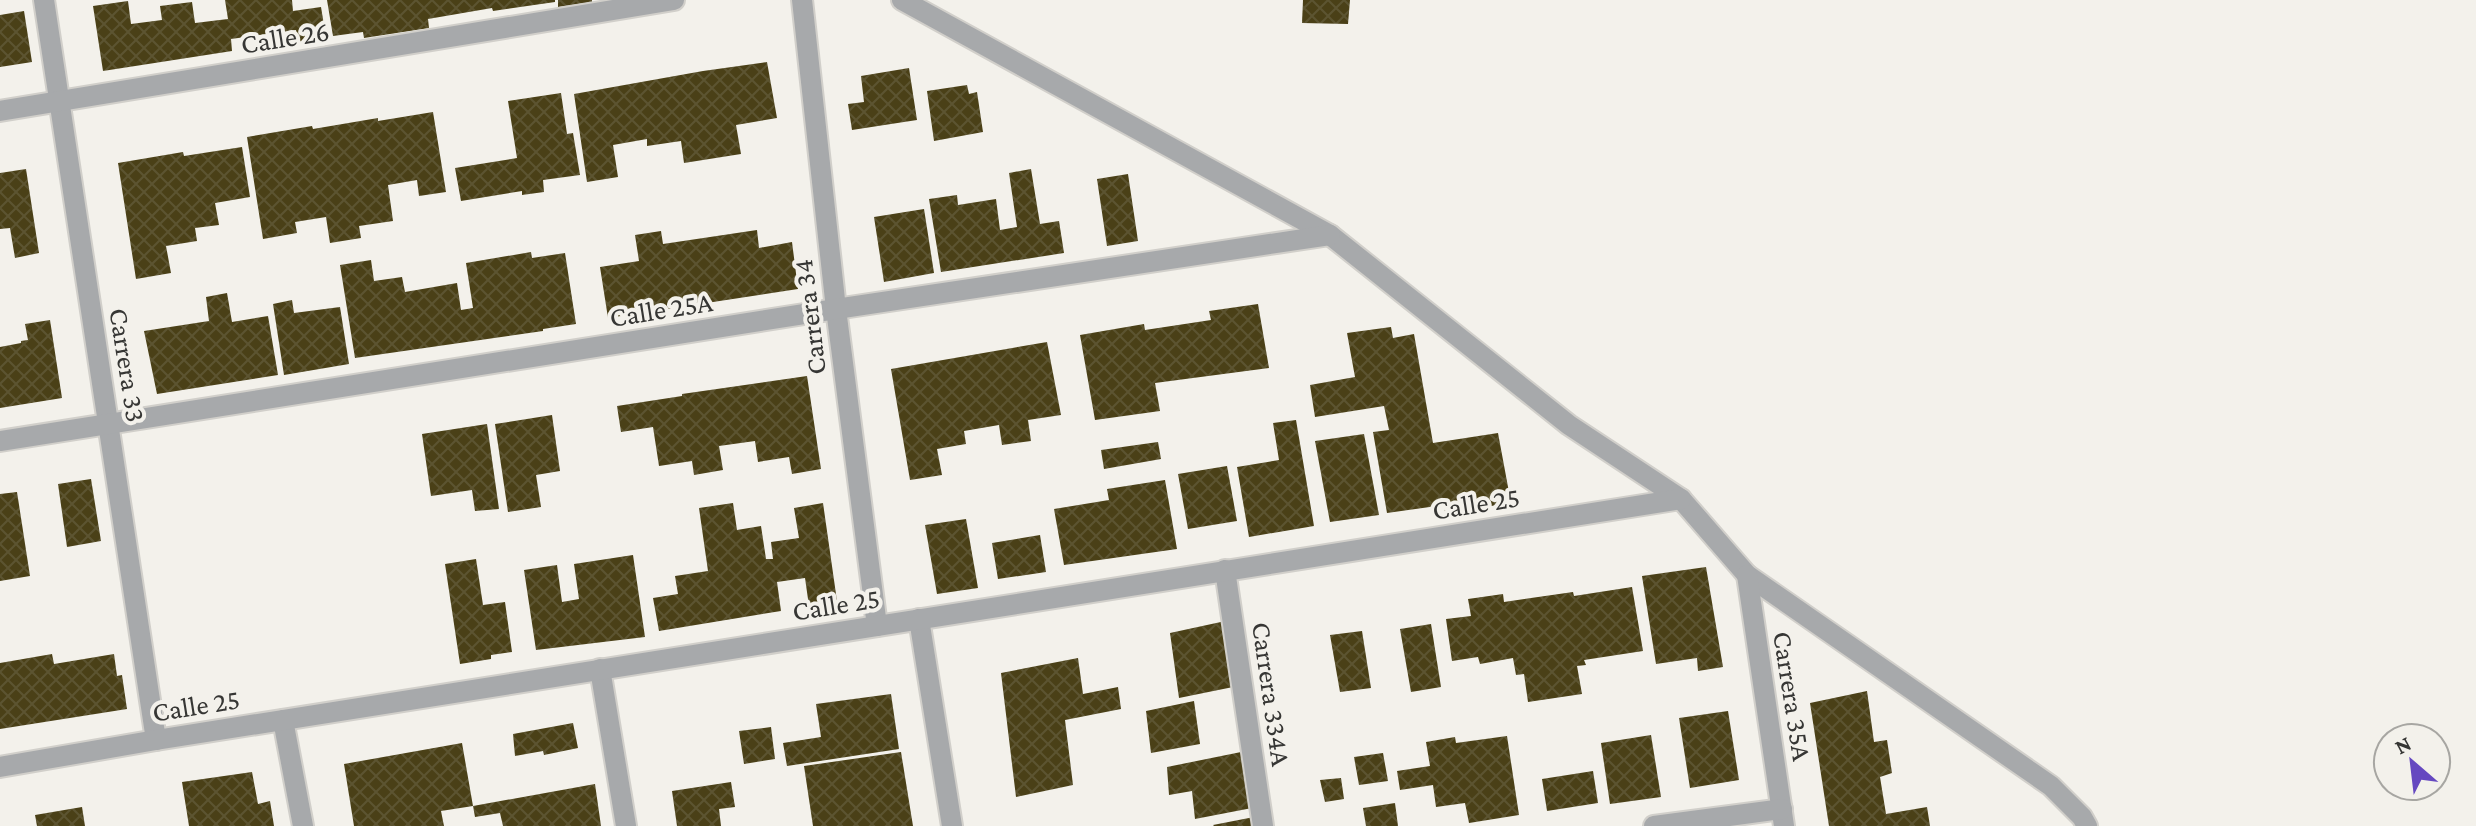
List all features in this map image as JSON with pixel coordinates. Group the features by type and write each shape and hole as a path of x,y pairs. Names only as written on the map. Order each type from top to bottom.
{"street":[{"name":"Carrera 33","path":"44,0 156,740"},
{"name":"Calle 26","path":"0,111 674,0"},
{"name":"Carrera 34","path":"802,0 836,309 877,626"},
{"path":"902,0 1330,235 1569,425 1681,499 1747,575 2051,786 2087,826"},
{"name":"Calle 25A","path":"0,441 836,309 1330,235"},
{"name":"Calle 25","path":"0,767 1681,499"},
{"name":"Carrera 334A","path":"1225,570 1263,826"},
{"name":"Carrera 35A","path":"1747,575 1783,817"},
{"path":"919,619 952,826"},
{"path":"600,669 626,826"},
{"path":"283,720 303,826"},
{"path":"1654,826 1783,817"}],"building":[{"path":"225,0 292,0 293,11 321,7 326,37 298,42 296,30 231,39 232,51 103,71 93,6 128,1 131,24 162,20 160,6 192,2 195,23 228,19"},
{"path":"327,0 555,2 493,11 492,8 428,19 429,28 364,38 363,32 333,36"},
{"path":"558,0 592,0 592,2 558,7"},
{"path":"1303,0 1350,0 1348,24 1302,23"},
{"path":"24,11 32,62 0,67 0,15"},
{"path":"767,62 777,118 736,125 741,154 684,163 681,141 647,146 647,139 613,145 618,177 587,182 574,94"},
{"path":"909,68 917,120 852,130 848,104 864,102 861,76"},
{"path":"967,85 969,94 977,92 983,132 934,141 927,91"},
{"path":"561,93 567,134 573,133 580,175 543,180 544,192 522,195 522,191 461,201 455,168 517,158 508,101"},
{"path":"433,112 446,192 419,196 417,180 388,185 393,221 359,226 361,238 330,243 326,217 295,222 297,233 263,239 247,137"},
{"path":"242,147 250,197 215,203 219,225 195,228 197,241 166,246 171,273 136,279 118,163 183,152 184,156"},
{"path":"26,169 39,253 15,258 10,228 0,229 0,173"},
{"path":"1031,169 1040,224 1059,221 1064,253 941,272 929,199 957,195 958,205 996,199 1000,230 1017,227 1009,173"},
{"path":"1128,174 1138,241 1107,246 1097,179"},
{"path":"924,209 934,273 884,282 874,217"},
{"path":"757,230 759,248 792,242 798,289 608,318 600,267 639,261 635,235 661,231 663,244"},
{"path":"531,252 532,258 565,253 576,324 355,358 340,265 371,260 374,281 402,277 405,292 457,283 461,310 473,308 466,263"},
{"path":"227,293 232,322 268,316 278,375 157,394 144,331 209,321 206,297"},
{"path":"292,300 294,313 340,307 349,364 284,375 273,304"},
{"path":"1258,304 1269,368 1155,383 1160,411 1095,420 1080,335 1144,324 1145,330 1211,320 1209,311"},
{"path":"50,320 62,398 0,408 0,347 28,340 25,324"},
{"path":"1391,327 1393,338 1414,334 1433,443 1498,433 1511,503 1445,513 1444,505 1387,513 1373,432 1389,430 1384,406 1315,417 1310,385 1355,377 1347,333"},
{"path":"1047,342 1061,415 1028,420 1031,441 1002,445 999,425 964,431 966,444 937,449 942,475 910,480 891,369"},
{"path":"807,376 821,469 792,474 789,457 758,462 755,441 719,446 723,470 694,475 692,461 659,466 653,427 621,432 617,406"},
{"path":"552,415 560,471 536,475 541,507 508,512 495,424"},
{"path":"1296,420 1314,526 1249,537 1237,467 1279,460 1273,423"},
{"path":"487,424 499,509 475,511 472,490 431,496 422,434"},
{"path":"1364,434 1379,515 1330,522 1315,441"},
{"path":"1158,442 1161,459 1104,469 1101,450"},
{"path":"1227,466 1237,521 1188,529 1178,474"},
{"path":"91,479 101,541 67,547 58,484"},
{"path":"1165,480 1177,549 1064,565 1054,509 1109,500 1107,489"},
{"path":"17,492 30,576 0,581 0,494"},
{"path":"733,503 737,530 761,526 766,559 773,559 771,542 799,538 794,508 823,503 837,601 809,606 805,578 777,582 781,611 659,631 653,598 678,594 675,576 708,571 699,508"},
{"path":"966,519 978,588 937,594 925,525"},
{"path":"1040,535 1046,572 998,579 992,543"},
{"path":"633,555 645,637 536,650 524,570 557,565 562,602 579,599 574,564"},
{"path":"476,559 483,605 505,602 512,652 460,664 445,564"},
{"path":"1706,567 1723,667 1698,671 1697,658 1656,664 1642,576"},
{"path":"1632,587 1643,651 1584,660 1586,665 1577,666 1582,694 1528,702 1524,674 1516,675 1513,658 1480,664 1478,657 1452,661 1446,619 1471,616 1468,599 1503,594 1504,602"},
{"path":"1230,620 1238,686 1179,698 1170,633"},
{"path":"1431,624 1441,687 1411,692 1400,629"},
{"path":"1362,631 1371,688 1340,692 1330,635"},
{"path":"52,654 54,664 114,654 117,676 122,675 127,709 0,729 0,663"},
{"path":"1078,658 1083,694 1118,687 1121,709 1065,720 1073,785 1016,797 1001,673"},
{"path":"1867,691 1874,742 1887,740 1892,773 1880,777 1886,814 1927,807 1930,826 1829,826 1810,703"},
{"path":"891,694 899,749 787,766 783,743 821,737 816,704"},
{"path":"1194,701 1200,744 1151,753 1146,711"},
{"path":"1728,711 1739,780 1690,788 1679,718"},
{"path":"573,723 578,748 544,755 543,751 515,756 513,734"},
{"path":"771,727 775,759 744,764 739,731"},
{"path":"1651,735 1661,797 1610,804 1601,743"},
{"path":"1507,736 1519,815 1469,823 1465,803 1436,807 1433,785 1400,790 1397,771 1430,766 1426,742 1455,737 1456,743"},
{"path":"462,743 473,806 441,811 444,826 354,826 344,764"},
{"path":"1246,751 1252,808 1195,819 1192,791 1169,795 1167,767"},
{"path":"901,752 913,826 813,826 804,766"},
{"path":"1383,753 1388,781 1359,785 1354,757"},
{"path":"1593,771 1598,803 1547,811 1542,779"},
{"path":"252,772 258,804 270,801 274,826 189,826 182,782"},
{"path":"1341,778 1344,799 1325,802 1320,780"},
{"path":"731,782 735,807 719,809 721,826 677,826 672,791"},
{"path":"595,784 601,826 503,826 500,813 475,817 473,806"},
{"path":"1395,803 1398,826 1366,826 1363,808"},
{"path":"82,807 85,826 37,826 35,815"},
{"path":"1254,817 1255,826 1213,825"}]}
